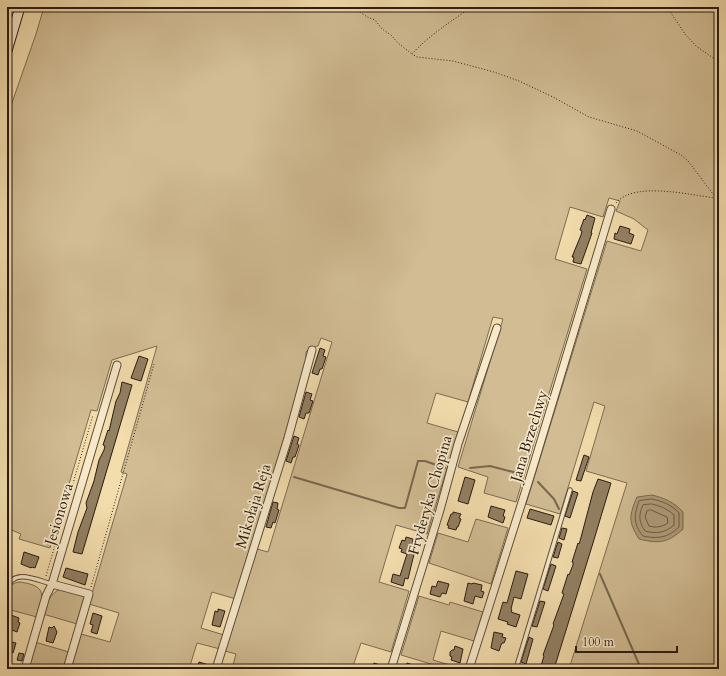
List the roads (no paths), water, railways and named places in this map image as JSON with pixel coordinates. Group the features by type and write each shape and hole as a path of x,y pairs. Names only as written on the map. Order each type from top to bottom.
{"main road":[{"path":"7,51 20,7"}],"street":[{"name":"Jana Brzechwy","path":"469,669 530,477 610,210"},
{"name":"Fryderyka Chopina","path":"391,669 442,503 458,444 497,328"},
{"name":"Mikołaja Reja","path":"216,669 288,438 312,350"},
{"name":"Jesionowa","path":"24,669 46,596 48,583 117,365"},
{"path":"48,583 89,594 67,669"}],"lane":[{"path":"516,669 570,490"},
{"path":"7,588 11,580 20,576 48,583"}],"water":[{"path":"652,495 669,501 683,512 683,529 668,540 652,542 639,539 631,523 632,509 637,497"}],"waterway":[{"path":"294,477 399,508 405,508 418,461 425,461 445,468"},
{"path":"470,468 490,466 521,474"},
{"path":"538,482 554,499 559,509"},
{"path":"600,574 641,669"}]}
